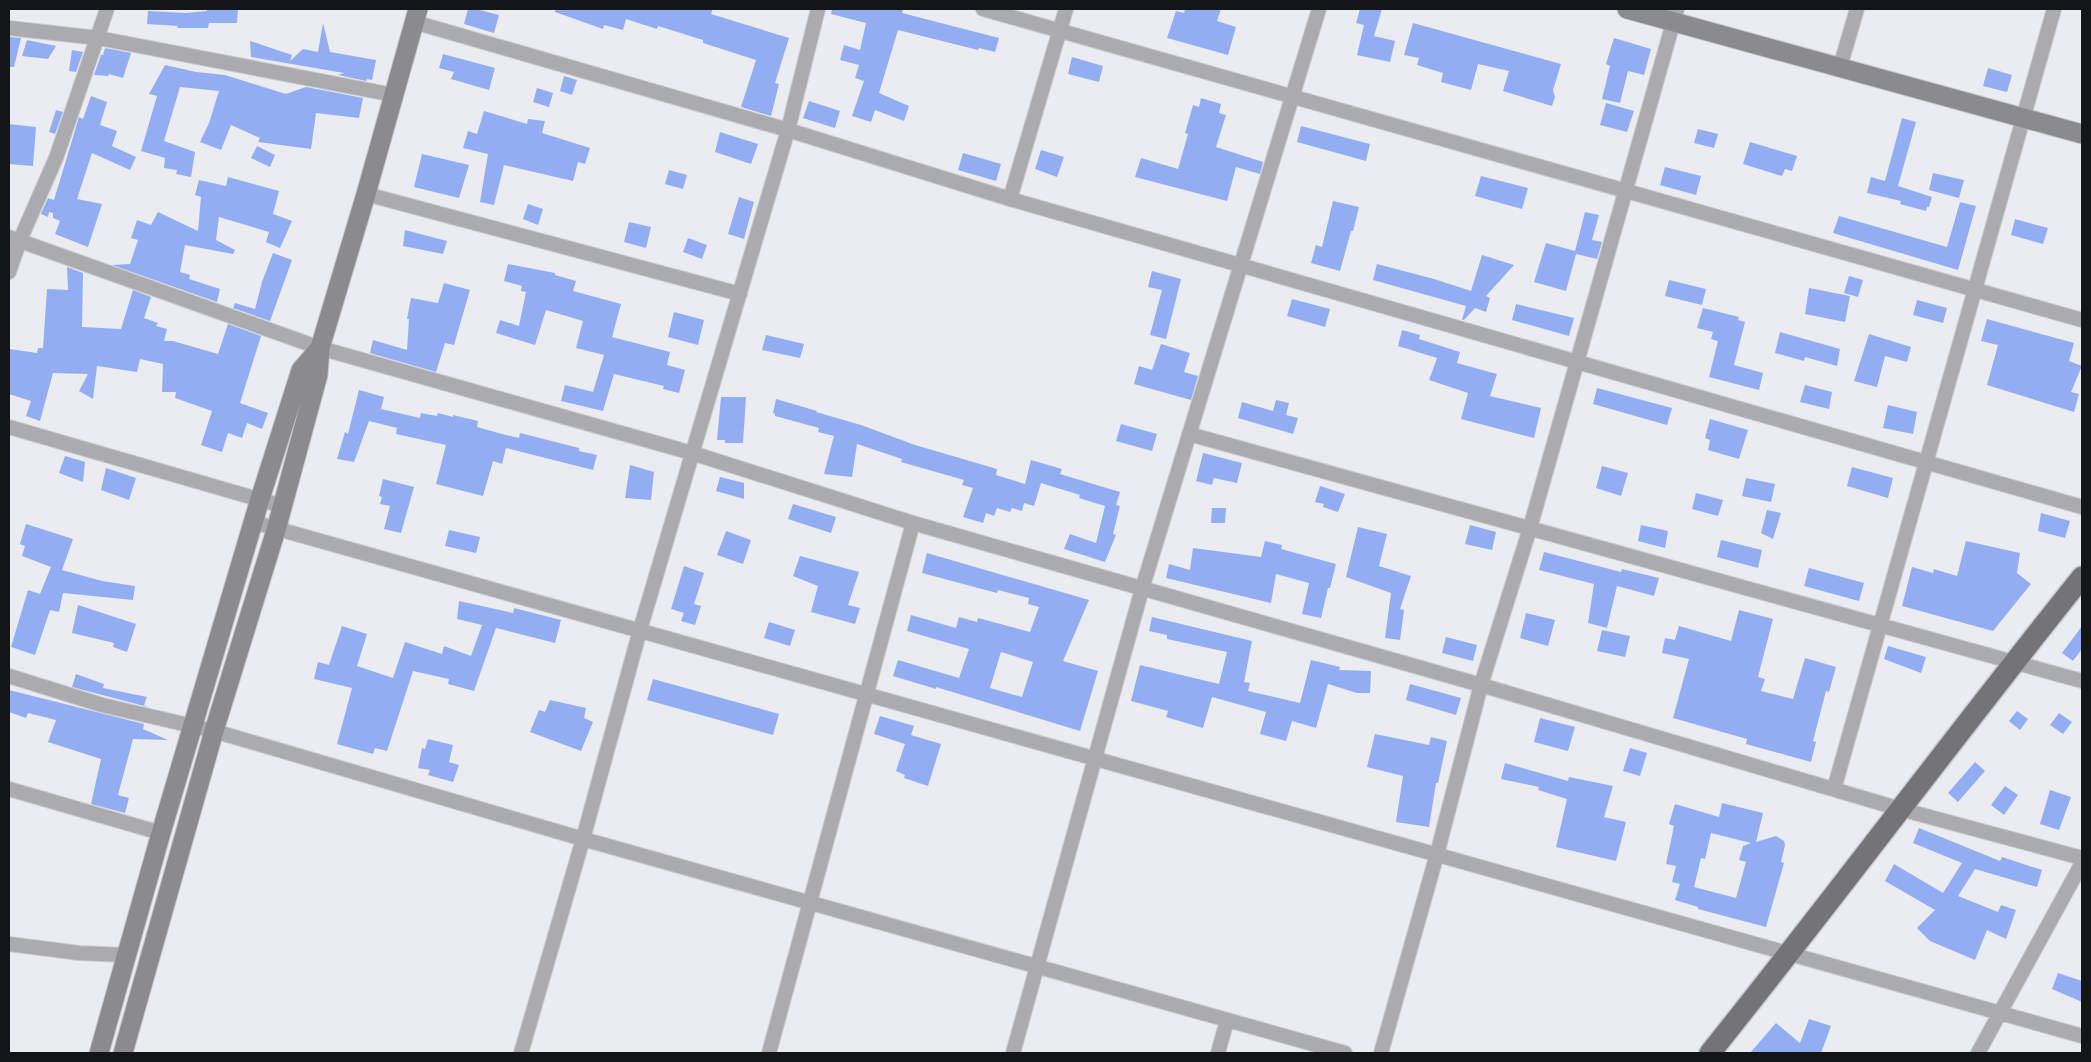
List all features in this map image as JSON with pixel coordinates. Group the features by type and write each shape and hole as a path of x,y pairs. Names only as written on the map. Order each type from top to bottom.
{"main road":[{"path":"1710,1053 1790,954 1825,905 1900,808 2082,578"}],"street":[{"path":"9,272 14,239 56,158 107,9"},
{"path":"521,1053 583,839 640,630 788,130 818,9"},
{"path":"983,9 2082,320"},
{"path":"1010,199 1066,9"},
{"path":"1013,1053 1142,589 1319,9"},
{"path":"1626,9 1675,15 1840,67 2082,134"},
{"path":"1840,67 1857,9"},
{"path":"1834,789 2054,9"},
{"path":"1381,1053 1437,854 1481,685 1530,528 1675,15"},
{"path":"123,1053 214,731 276,530 318,375 320,348 416,16 1010,199 2082,507"},
{"path":"9,28 98,38 394,96"},
{"path":"366,194 740,294"},
{"path":"14,239 320,348 692,453 913,523 1481,685 1900,808 2082,858"},
{"path":"99,1053 161,833 260,499 301,370 320,348"},
{"path":"9,427 282,506"},
{"path":"1189,434 2082,681"},
{"path":"253,522 2082,1036"},
{"path":"769,1053 913,523"},
{"path":"9,676 102,704 214,731 583,839 1345,1053"},
{"path":"9,789 161,833"},
{"path":"1978,1053 2082,863"},
{"path":"9,944 126,955"},
{"path":"1218,1053 1227,1020"}],"building":[{"path":"207,9 238,9 237,23 209,23 208,28 177,28 178,26 147,24 148,11 186,13 207,11"},
{"path":"468,9 476,9 499,15 494,33 464,24"},
{"path":"555,9 713,9 711,14 789,38 775,83 779,84 771,116 741,107 756,60 703,43 703,40 658,26 657,29 626,19 623,30 604,25 603,29 555,12"},
{"path":"832,9 903,9 902,13 999,38 995,52 979,48 978,50 898,30 879,93 909,106 904,121 875,110 871,122 852,116 864,81 855,78 859,65 840,60 844,45 860,50 866,23 831,14"},
{"path":"1185,9 1221,9 1217,21 1236,27 1228,55 1167,38 1176,11 1184,13"},
{"path":"1360,9 1382,9 1374,36 1395,41 1390,62 1357,55 1364,25 1356,23"},
{"path":"323,23 330,52 376,60 372,80 367,79 366,81 338,75 344,73 251,57 250,41 292,55 290,61 303,49 318,52"},
{"path":"1413,23 1561,64 1553,90 1555,97 1552,106 1503,91 1509,71 1478,64 1471,90 1441,82 1443,73 1417,65 1419,58 1404,55"},
{"path":"9,37 21,38 14,67 9,67"},
{"path":"1614,38 1651,49 1644,75 1628,71 1620,103 1602,99 1610,66 1606,64"},
{"path":"27,40 56,46 48,59 22,56"},
{"path":"105,48 131,53 123,78 109,74 108,76 94,75"},
{"path":"72,50 83,52 76,72 69,71"},
{"path":"443,54 495,68 489,90 451,79 454,72 439,68"},
{"path":"1072,57 1103,66 1099,82 1068,74"},
{"path":"165,65 196,72 225,75 286,94 306,87 363,98 359,118 316,113 311,149 258,142 260,138 231,125 221,150 200,142 209,123 219,91 180,87 164,141 195,152 191,177 176,174 177,170 164,168 165,158 141,151 157,96 149,94"},
{"path":"1988,68 2012,75 2007,92 1983,86"},
{"path":"564,76 577,80 572,95 560,91"},
{"path":"537,88 553,93 549,107 533,102"},
{"path":"91,96 107,102 100,125 117,131 112,146 136,157 130,170 92,153 77,199 102,204 88,247 55,234 60,221 53,218 53,213 49,212 48,217 41,214 48,198 54,200 79,117 83,119"},
{"path":"1201,98 1221,104 1219,113 1226,115 1216,147 1263,162 1260,174 1236,167 1227,201 1135,177 1141,158 1178,169 1188,134 1185,133 1193,105 1199,107"},
{"path":"809,101 840,111 835,128 803,118"},
{"path":"1606,103 1634,111 1627,132 1600,125"},
{"path":"56,110 63,112 55,134 49,132"},
{"path":"484,111 527,124 528,119 545,121 542,133 590,148 585,164 578,162 573,181 504,165 494,205 480,202 488,154 463,148 468,131 477,134"},
{"path":"1902,118 1916,122 1898,186 1932,197 1926,211 1900,204 1901,201 1867,193 1871,177 1885,181"},
{"path":"9,124 36,127 33,166 9,164"},
{"path":"1301,126 1370,144 1366,161 1297,142"},
{"path":"1698,129 1718,134 1714,148 1694,143"},
{"path":"720,132 758,144 751,164 715,152"},
{"path":"1750,142 1797,156 1792,171 1785,169 1782,176 1743,164"},
{"path":"257,146 275,155 270,167 251,158"},
{"path":"1041,150 1064,157 1057,177 1035,169"},
{"path":"963,153 1001,164 996,181 958,170"},
{"path":"422,154 469,165 459,198 414,187"},
{"path":"1665,167 1701,176 1696,195 1660,185"},
{"path":"669,170 687,175 683,189 665,184"},
{"path":"1933,173 1964,180 1959,198 1929,190"},
{"path":"1481,176 1528,188 1522,209 1475,196"},
{"path":"228,177 279,191 273,214 292,221 280,248 266,242 269,232 219,217 216,240 235,250 233,254 185,245 180,272 190,275 189,279 220,289 217,302 112,265 130,264 138,240 131,238 137,220 151,225 158,212 198,231 201,197 195,195 199,180 226,186"},
{"path":"739,197 754,202 744,239 728,234"},
{"path":"1333,201 1359,207 1340,271 1311,263 1316,245 1322,247"},
{"path":"1960,202 1976,206 1958,270 1833,233 1839,216 1947,247"},
{"path":"528,204 543,209 538,225 523,219"},
{"path":"1585,212 1599,215 1592,240 1602,242 1597,259 1576,254 1566,291 1534,282 1546,243 1575,251"},
{"path":"2015,219 2048,228 2043,244 2011,235"},
{"path":"629,222 651,227 646,248 624,242"},
{"path":"405,230 447,241 443,254 403,246"},
{"path":"688,238 707,245 702,259 683,252"},
{"path":"273,253 292,260 270,321 233,308 235,303 255,309 262,282"},
{"path":"1482,255 1514,265 1486,296 1490,298 1486,312 1475,308 1464,320 1462,320 1466,306 1373,280 1377,264 1471,291"},
{"path":"508,264 555,273 555,275 576,281 573,291 621,304 612,337 670,352 667,365 685,370 679,393 663,389 664,386 614,374 603,411 561,401 565,385 593,392 604,355 576,348 583,321 546,310 535,345 496,333 500,320 519,326 526,292 521,291 522,286 504,281"},
{"path":"67,267 83,273 82,327 121,329 133,290 151,297 144,318 158,323 156,326 167,329 164,341 173,341 218,354 228,324 261,336 240,403 268,413 262,429 247,423 242,438 228,433 222,452 201,445 212,411 175,398 176,392 162,392 163,364 140,359 137,372 97,366 93,399 79,391 88,374 53,373 40,421 26,416 31,401 9,394 9,349 37,353 38,348 43,348 47,289 68,290"},
{"path":"1152,271 1181,279 1166,339 1150,335 1162,290 1148,287"},
{"path":"1849,276 1863,280 1858,297 1844,293"},
{"path":"1669,280 1706,289 1702,305 1665,296"},
{"path":"444,283 470,290 454,345 445,343 436,372 370,353 373,340 407,350 409,319 407,319 411,298 438,303"},
{"path":"1809,288 1850,296 1845,322 1805,314"},
{"path":"1292,299 1330,309 1325,327 1287,316"},
{"path":"1917,300 1947,308 1943,323 1913,315"},
{"path":"1516,304 1574,318 1569,336 1512,320"},
{"path":"1703,308 1739,317 1738,320 1745,322 1734,365 1763,373 1759,390 1709,377 1718,341 1711,339 1713,332 1697,328"},
{"path":"674,312 704,320 698,345 668,337"},
{"path":"1987,319 2074,343 2069,361 2082,366 2071,392 2079,394 2074,412 1987,385 1998,345 1981,341"},
{"path":"1402,330 1420,335 1419,339 1460,352 1457,363 1497,374 1490,396 1541,408 1534,438 1461,419 1468,393 1429,380 1437,358 1398,346"},
{"path":"1780,332 1840,349 1837,366 1805,357 1804,361 1775,353"},
{"path":"1869,334 1911,347 1907,362 1885,356 1877,387 1854,381"},
{"path":"766,335 804,344 800,358 762,350"},
{"path":"1161,344 1190,353 1184,372 1198,376 1191,400 1134,384 1139,366 1152,370"},
{"path":"1805,385 1832,392 1829,409 1800,402"},
{"path":"1597,388 1672,408 1667,425 1593,404"},
{"path":"359,390 384,397 381,409 420,418 421,413 437,416 438,413 453,417 453,415 478,421 477,427 502,434 519,438 520,433 579,448 579,451 597,455 593,470 506,448 502,464 493,461 483,496 436,484 446,445 396,434 397,428 369,421 354,462 337,459 345,432 348,434"},
{"path":"721,397 746,397 743,443 725,443 725,440 717,440"},
{"path":"776,399 861,425 915,445 997,469 996,475 1025,484 1031,460 1062,469 1060,474 1120,492 1116,505 1120,506 1113,534 1116,535 1105,562 1064,549 1070,534 1096,543 1105,506 1079,498 1080,495 1041,483 1034,506 1024,503 1022,511 1012,508 1010,512 997,508 994,516 986,513 983,523 963,517 973,488 962,485 964,480 901,462 902,459 857,444 852,477 824,474 834,436 818,432 819,428 775,416 773,413"},
{"path":"1276,400 1289,403 1286,415 1298,418 1293,434 1238,418 1242,402 1273,411"},
{"path":"1888,405 1917,412 1913,434 1883,428"},
{"path":"1710,419 1748,430 1739,459 1708,450 1710,440 1705,438"},
{"path":"1121,424 1157,434 1152,451 1116,441"},
{"path":"1203,453 1242,463 1237,483 1214,478 1212,485 1196,481"},
{"path":"65,456 85,462 83,482 59,473"},
{"path":"630,465 654,472 651,500 625,498"},
{"path":"1602,466 1628,473 1621,496 1596,488"},
{"path":"1852,467 1893,478 1888,498 1847,486"},
{"path":"106,468 136,478 129,500 101,490"},
{"path":"720,477 744,483 744,499 716,491"},
{"path":"1746,478 1775,484 1771,502 1742,496"},
{"path":"383,479 414,487 401,533 384,529 390,506 380,504 382,497 379,496"},
{"path":"1320,486 1345,494 1338,512 1323,507 1324,504 1315,502"},
{"path":"1696,493 1723,500 1718,516 1692,509"},
{"path":"793,504 836,517 831,533 788,519"},
{"path":"1212,508 1226,508 1225,523 1211,523"},
{"path":"1767,510 1781,513 1773,539 1761,533"},
{"path":"2041,513 2070,521 2065,538 2038,531"},
{"path":"26,524 73,539 62,570 102,581 135,586 133,600 63,593 59,612 50,610 35,655 11,647 28,590 40,594 51,567 59,570 22,556 25,546 20,544"},
{"path":"1470,525 1496,532 1492,550 1465,544"},
{"path":"1641,525 1668,531 1665,548 1638,541"},
{"path":"1358,527 1387,534 1379,566 1411,576 1400,609 1404,610 1400,640 1385,638 1391,593 1346,577"},
{"path":"449,530 480,537 476,553 445,546"},
{"path":"726,531 751,540 743,564 717,555"},
{"path":"1721,540 1762,550 1758,568 1717,557"},
{"path":"1265,541 1282,545 1281,549 1336,564 1321,618 1302,614 1309,583 1276,574 1271,603 1166,578 1169,564 1190,570 1193,548 1261,557"},
{"path":"1966,541 2020,553 2017,573 2031,584 1993,631 1902,606 1912,567 1933,573 1934,569 1957,576"},
{"path":"1544,552 1621,572 1622,569 1659,578 1654,596 1617,586 1607,628 1588,623 1594,584 1539,570"},
{"path":"927,553 1089,600 1063,661 1098,671 1080,731 936,687 936,689 893,676 898,660 959,678 969,649 907,631 911,615 956,628 959,617 977,622 978,618 1030,632 1039,607 1028,604 1029,598 998,590 997,593 922,573","holes":["1001,652 1033,662 1022,697 990,688"]},
{"path":"800,556 859,572 848,605 860,608 855,624 811,612 818,586 793,576"},
{"path":"684,566 704,573 694,604 701,606 695,625 681,621 684,613 671,609"},
{"path":"1809,568 1864,583 1859,601 1804,586"},
{"path":"459,601 513,613 514,608 561,620 555,643 496,628 474,691 448,684 449,679 413,671 387,751 375,748 373,754 337,744 352,688 314,679 318,662 329,665 342,626 367,634 357,666 393,678 405,642 442,654 444,646 471,656 482,625 457,619"},
{"path":"78,605 136,624 127,652 113,647 114,643 72,633"},
{"path":"1739,610 1773,619 1758,677 1765,679 1761,691 1793,699 1805,658 1836,667 1829,692 1826,691 1813,741 1816,742 1811,762 1746,744 1747,739 1673,718 1689,659 1662,653 1665,638 1675,640 1679,626 1731,641"},
{"path":"1526,613 1555,620 1548,646 1520,638"},
{"path":"1152,617 1252,641 1244,682 1250,683 1248,691 1300,703 1311,660 1340,667 1339,670 1371,671 1370,693 1357,693 1328,684 1316,728 1292,721 1286,741 1260,734 1266,712 1212,697 1203,728 1166,717 1168,711 1131,701 1140,665 1219,684 1227,652 1167,639 1167,635 1149,631"},
{"path":"769,622 795,630 790,646 764,638"},
{"path":"2082,626 2082,649 2073,661 2062,653"},
{"path":"1602,630 1630,636 1625,657 1597,651"},
{"path":"1446,637 1477,645 1473,661 1442,653"},
{"path":"1888,646 1926,657 1921,673 1884,659"},
{"path":"76,674 104,684 103,688 147,697 144,705 148,707 72,687"},
{"path":"653,679 779,714 773,735 647,700"},
{"path":"1410,684 1461,698 1456,715 1406,700"},
{"path":"9,690 144,724 143,729 168,740 133,739 118,795 129,798 125,813 91,804 101,759 48,742 56,720 28,713 26,718 9,712"},
{"path":"550,700 586,708 584,718 593,722 581,751 530,732 539,710 545,712"},
{"path":"2017,711 2028,719 2020,730 2009,721"},
{"path":"2059,713 2072,722 2063,734 2050,725"},
{"path":"880,716 914,726 911,735 941,744 928,786 904,778 905,775 896,771 905,744 874,734"},
{"path":"1540,718 1575,727 1568,751 1534,742"},
{"path":"1375,734 1429,745 1431,737 1447,741 1438,783 1436,783 1429,827 1396,822 1403,776 1367,767"},
{"path":"428,739 453,745 449,762 459,765 453,782 428,775 430,770 418,768 422,748 425,749"},
{"path":"1630,748 1647,753 1640,776 1623,771"},
{"path":"1975,762 1985,771 1958,802 1948,793"},
{"path":"1505,763 1568,781 1569,777 1613,786 1604,817 1626,822 1616,861 1556,847 1567,799 1538,790 1539,787 1501,779"},
{"path":"2005,786 2018,795 2004,815 1991,805"},
{"path":"2050,790 2071,797 2059,830 2040,824"},
{"path":"1722,803 1763,813 1756,842 1776,836 1784,841 1785,845 1781,862 1784,863 1766,927 1698,909 1698,907 1675,900 1680,884 1672,882 1676,866 1666,864 1674,826 1669,824 1675,804 1719,817","holes":["1711,833 1751,843 1743,846 1739,860 1746,862 1736,898 1694,887 1701,858 1705,859"]},
{"path":"1919,828 2000,861 2002,857 2042,870 2037,887 1975,869 1958,896 1998,912 2001,905 2016,910 2006,939 1987,930 1975,960 1930,941 1917,928 1935,910 1885,881 1894,864 1943,893 1962,863 1913,843"},
{"path":"2058,973 2082,981 2082,1002 2052,989"},
{"path":"1809,1019 1831,1026 1821,1053 1750,1053 1776,1023 1800,1043"}]}
